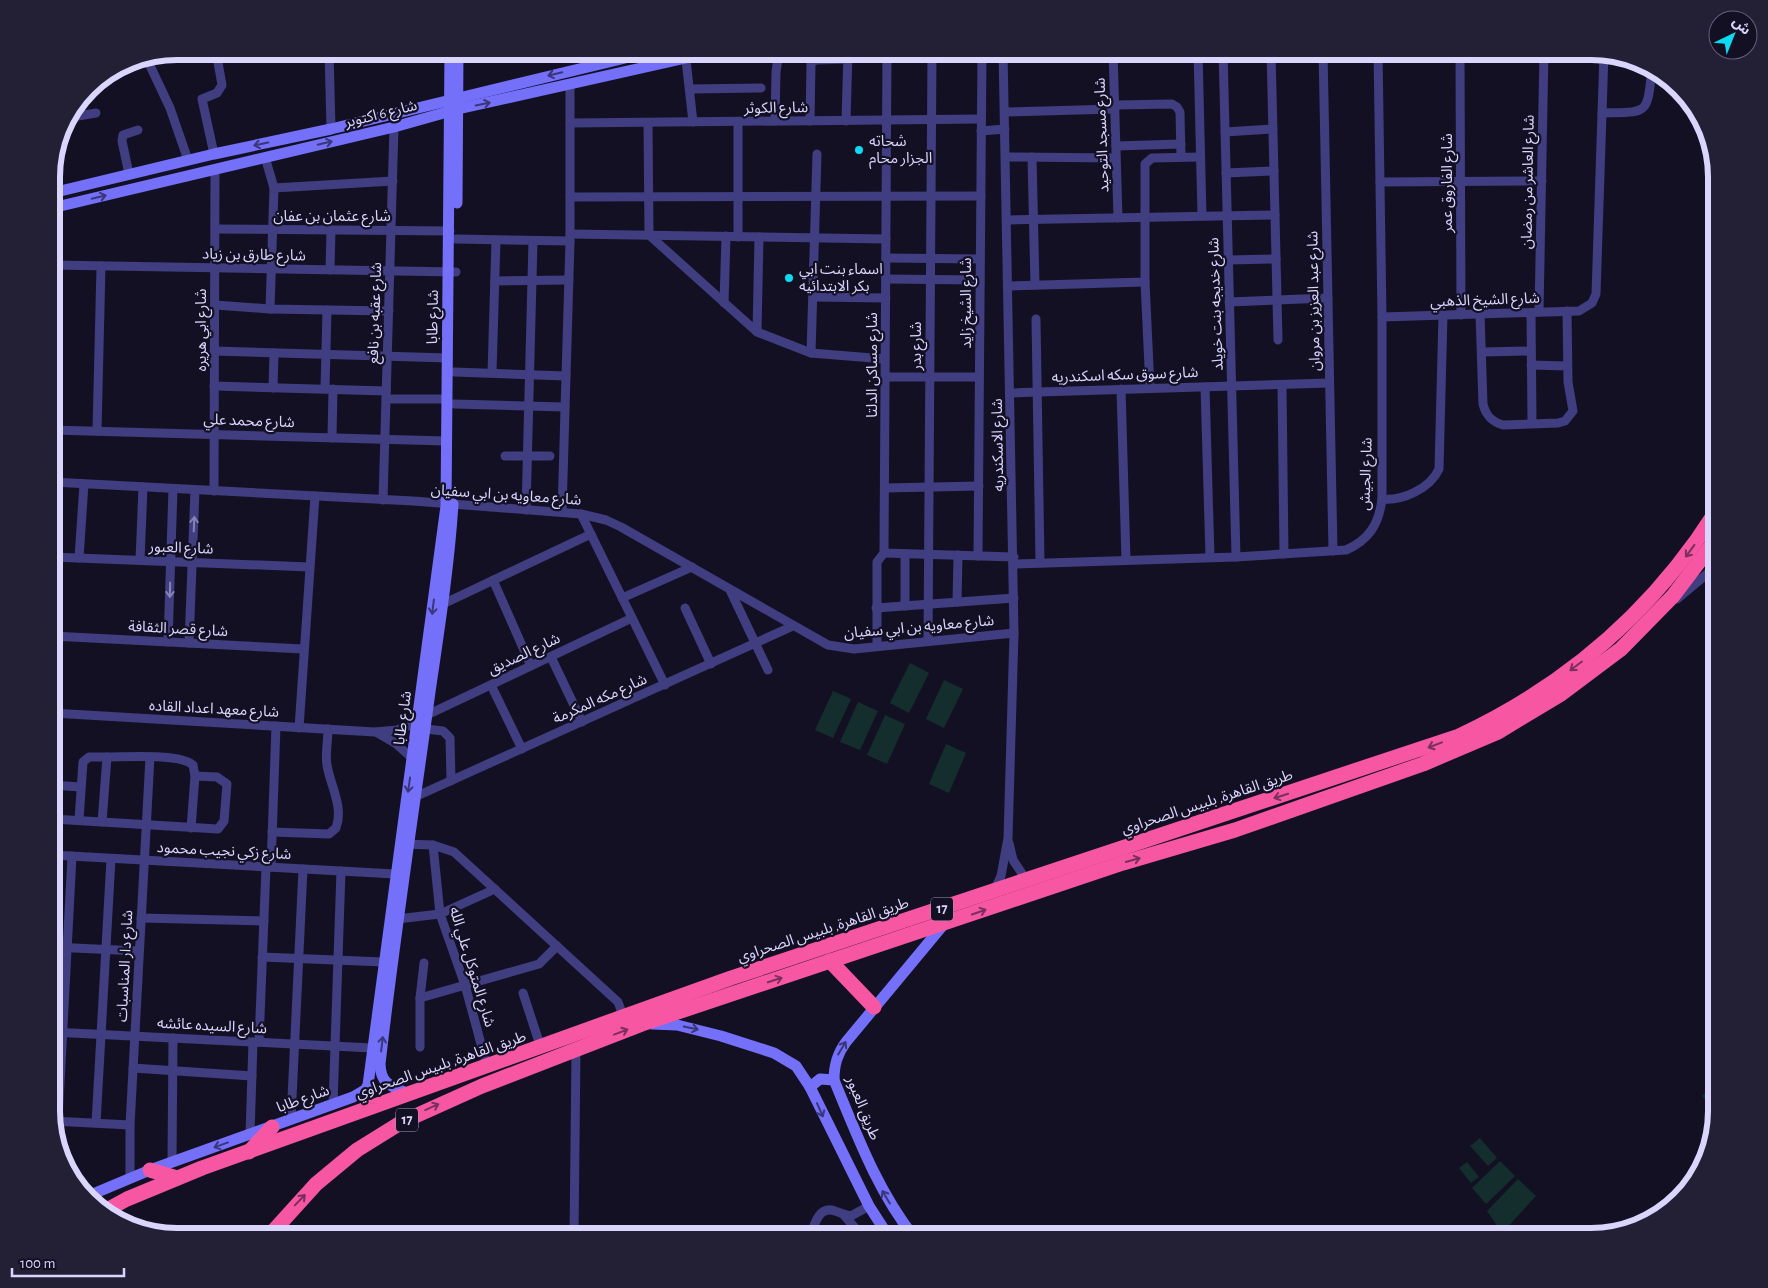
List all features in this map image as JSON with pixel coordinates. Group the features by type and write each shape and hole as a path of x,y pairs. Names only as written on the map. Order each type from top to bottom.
{"highway":[{"name":"طريق القاهرة, بلبيس الصحراوي","path":"111,1208 177,1178 731,978 1027,881 1229,812 1416,752 1459,736 1522,704 1582,663 1636,614 1683,559 1708,523"},
{"name":"طريق القاهرة, بلبيس الصحراوي","path":"276,1228 316,1184 339,1163 384,1132 430,1108 642,1024 1123,863 1235,830 1423,764 1498,732 1562,694 1592,673 1648,623 1685,582 1708,550"},
{"path":"1229,812 1227,816 1228,825 1235,830"},
{"path":"1201,822 1207,832 1205,839"},
{"path":"830,961 874,1007"},
{"path":"249,1152 272,1127"},
{"path":"150,1170 177,1178"}],"street":[{"path":"214,154 202,99 217,93 222,85 218,60"},
{"path":"329,60 331,129"},
{"name":"شارع طابا","path":"94,1193 130,1177 353,1097 365,1090 375,1063 396,919 405,844 412,758 421,726 427,715 443,604 450,506 448,358 453,235 453,104 451,60"},
{"name":"شارع طابا","path":"453,104 457,60"},
{"name":"شارع 6 اكتوبر","path":"60,206 394,128 453,104 620,60"},
{"name":"شارع 6 اكتوبر","path":"60,191 303,134 453,104 570,86 667,60"},
{"path":"687,60 693,122"},
{"path":"775,121 778,60"},
{"path":"810,121 811,63 816,60"},
{"path":"846,121 848,60"},
{"name":"شارع مساكن الدلتا","path":"877,645 877,562 884,553 887,60"},
{"name":"شارع بدر","path":"928,641 932,60"},
{"name":"شارع الشيخ زايد","path":"978,556 982,60"},
{"name":"شارع الاسكندريه","path":"994,892 1001,876 1008,838 1014,633 1003,60"},
{"name":"شارع مسجد التوحيد","path":"1113,60 1118,218"},
{"path":"1198,60 1202,216"},
{"name":"شارع خديجه بنت خويلد","path":"1222,60 1236,557"},
{"path":"1271,60 1278,340"},
{"name":"شارع عبد العزيز بن مروان","path":"1323,60 1333,551"},
{"name":"شارع الجيش","path":"884,553 978,556 1040,563 1210,558 1346,550 1368,536 1376,526 1382,499 1382,317 1378,60"},
{"name":"شارع الفاروق عمر","path":"1460,60 1461,315"},
{"name":"شارع العاشر من رمضان","path":"1532,423 1531,351 1542,181 1544,60"},
{"path":"1604,61 1602,112 1636,112 1644,109 1648,101 1651,77"},
{"path":"149,63 170,108 188,160"},
{"path":"562,512 570,238 570,86"},
{"path":"690,89 761,88"},
{"path":"1005,112 1175,105 1180,112 1180,157"},
{"name":"شارع الشيخ الذهبي","path":"1382,317 1579,311 1588,307 1596,294 1602,112"},
{"path":"77,116 96,113"},
{"name":"شارع الكوثر","path":"570,123 981,119"},
{"path":"738,122 738,237"},
{"path":"648,123 649,235 757,332 811,353 885,358"},
{"name":"شارع عقبه بن نافع","path":"383,500 394,128"},
{"path":"981,131 1005,129"},
{"path":"1225,132 1273,129"},
{"path":"129,174 122,141 123,135 138,130"},
{"path":"303,134 304,148"},
{"path":"1116,146 1180,144"},
{"path":"811,353 817,154"},
{"path":"1150,388 1145,282 1146,161 1152,158 1200,156"},
{"path":"265,157 274,188 270,309"},
{"path":"1006,157 1116,158"},
{"path":"1032,157 1035,285"},
{"name":"شارع ابي هريره","path":"214,491 215,170"},
{"path":"1226,173 1274,171"},
{"path":"274,188 393,181"},
{"path":"1380,182 1542,181"},
{"path":"570,197 981,196"},
{"path":"1007,220 1275,215"},
{"name":"شارع عثمان بن عفان","path":"215,229 391,230 496,240 533,241 649,235 886,239"},
{"path":"330,270 331,230"},
{"path":"724,303 726,236"},
{"path":"757,332 759,237"},
{"path":"492,373 496,240"},
{"path":"526,510 533,241"},
{"path":"886,258 980,258"},
{"path":"1228,260 1276,259"},
{"name":"شارع طارق بن زياد","path":"60,265 452,272"},
{"path":"97,431 101,266"},
{"name":"شارع طابا","path":"375,1063 372,1048 395,874 417,796 421,726 450,506 446,441 454,372 452,272"},
{"path":"886,279 980,280"},
{"path":"495,281 569,280"},
{"path":"1009,286 1145,282"},
{"path":"813,297 886,298"},
{"path":"1229,302 1328,298"},
{"path":"215,305 270,309 389,311"},
{"path":"327,310 326,354 332,438"},
{"path":"1480,314 1483,404 1487,416 1503,425 1558,423 1570,417 1573,404 1568,382 1567,311"},
{"path":"1382,499 1399,499 1408,495 1430,482 1439,469 1443,315"},
{"path":"1036,319 1040,563"},
{"path":"214,351 448,358"},
{"path":"1482,352 1531,351"},
{"path":"273,388 274,353"},
{"path":"1531,365 1567,366"},
{"path":"454,372 566,376"},
{"path":"885,377 979,378"},
{"name":"شارع سوق سكه اسكندريه","path":"1011,393 1330,383"},
{"path":"1282,384 1284,554"},
{"path":"214,386 329,389 450,402 565,406"},
{"path":"1205,387 1210,558"},
{"path":"1122,389 1126,560"},
{"name":"شارع محمد علي","path":"60,430 446,441"},
{"path":"505,456 550,456"},
{"name":"شارع معاويه بن ابي سفيان","path":"60,482 383,500 582,514 606,520 621,527 828,645 842,648 1014,633"},
{"path":"79,558 84,484"},
{"path":"885,488 979,486"},
{"path":"140,560 144,487"},
{"path":"168,642 173,489"},
{"path":"189,643 195,490"},
{"path":"299,728 314,496"},
{"path":"582,514 664,685"},
{"path":"443,604 591,534"},
{"path":"905,554 905,606"},
{"path":"957,602 958,555"},
{"name":"شارع العبور","path":"60,557 309,567"},
{"path":"622,598 692,568"},
{"path":"1648,623 1707,574"},
{"path":"493,580 531,666"},
{"path":"730,590 768,670"},
{"path":"876,608 1014,598"},
{"path":"685,608 711,664"},
{"name":"شارع الصديق","path":"427,715 632,618"},
{"name":"شارع مكه المكرمة","path":"417,796 794,626"},
{"name":"شارع قصر الثقافة","path":"60,636 303,649"},
{"path":"550,657 582,722"},
{"path":"491,685 522,750"},
{"name":"شارع معهد اعداد القاده","path":"60,713 375,732 421,726"},
{"path":"250,1134 252,1076 272,832 276,726"},
{"path":"421,726 443,731 450,738 450,781"},
{"path":"272,832 329,834 334,831 337,824 337,810 335,788 326,759 328,729"},
{"name":"شارع معهد اعداد القاده","path":"375,732 395,743 412,758"},
{"path":"102,822 107,757"},
{"path":"79,820 82,766 86,758 150,757 190,761 195,768 192,828"},
{"name":"شارع دار المناسبات","path":"130,1177 130,1125 150,757"},
{"path":"60,819 215,830 221,827 224,821 226,784 217,777 195,776"},
{"path":"60,786 80,787"},
{"name":"شارع الاسكندريه","path":"1008,838 1013,860 1027,881"},
{"path":"405,844 433,845 454,852 618,1002 624,1018"},
{"name":"شارع المتوكل علي الله","path":"433,845 440,914 465,985 487,1066"},
{"name":"شارع زكي نجيب محمود","path":"60,855 395,874"},
{"path":"60,1066 72,856"},
{"path":"96,1123 111,858"},
{"path":"291,1119 303,869"},
{"path":"333,1104 341,871"},
{"path":"396,919 440,914 496,889"},
{"path":"141,918 264,921"},
{"name":"طريق العبور","path":"908,1228 889,1202 876,1179 834,1080 835,1064 841,1048 944,924"},
{"path":"420,998 539,964 557,946"},
{"path":"60,948 139,951"},
{"path":"262,957 383,962"},
{"path":"420,1047 420,998 424,963"},
{"path":"523,993 541,1048"},
{"path":"642,1024 694,1028 774,1053 796,1066 810,1087 869,1206 883,1228"},
{"name":"شارع السيده عائشه","path":"60,1033 372,1048"},
{"path":"172,1162 173,1038"},
{"path":"574,1228 576,1049"},
{"path":"375,1063 382,1079 409,1094"},
{"path":"133,1068 252,1076"},
{"path":"810,1087 820,1078 834,1080"},
{"path":"60,1121 130,1125"},
{"path":"813,1228 816,1219 822,1212 831,1209 844,1214 855,1215 869,1206"},
{"path":"844,1214 856,1228"}],"green space":[{"path":"910,663 929,673 909,713 890,703"},
{"path":"944,680 963,689 944,728 926,719"},
{"path":"833,691 851,699 833,738 815,730"},
{"path":"858,702 878,711 860,750 840,742"},
{"path":"885,715 905,724 887,764 867,755"},
{"path":"946,744 966,753 949,793 929,784"},
{"path":"1708,1090 1708,1103 1702,1096"},
{"path":"1480,1138 1497,1158 1488,1166 1470,1146"},
{"path":"1500,1161 1515,1176 1486,1204 1472,1188"},
{"path":"1467,1162 1479,1177 1471,1183 1459,1168"},
{"path":"1518,1179 1536,1196 1507,1228 1499,1228 1487,1211"}],"place":[{"name":"شحاته الجزار محام","path":"859,150"},
{"name":"اسماء بنت ابي بكر الابتدائيه","path":"789,278"}]}
